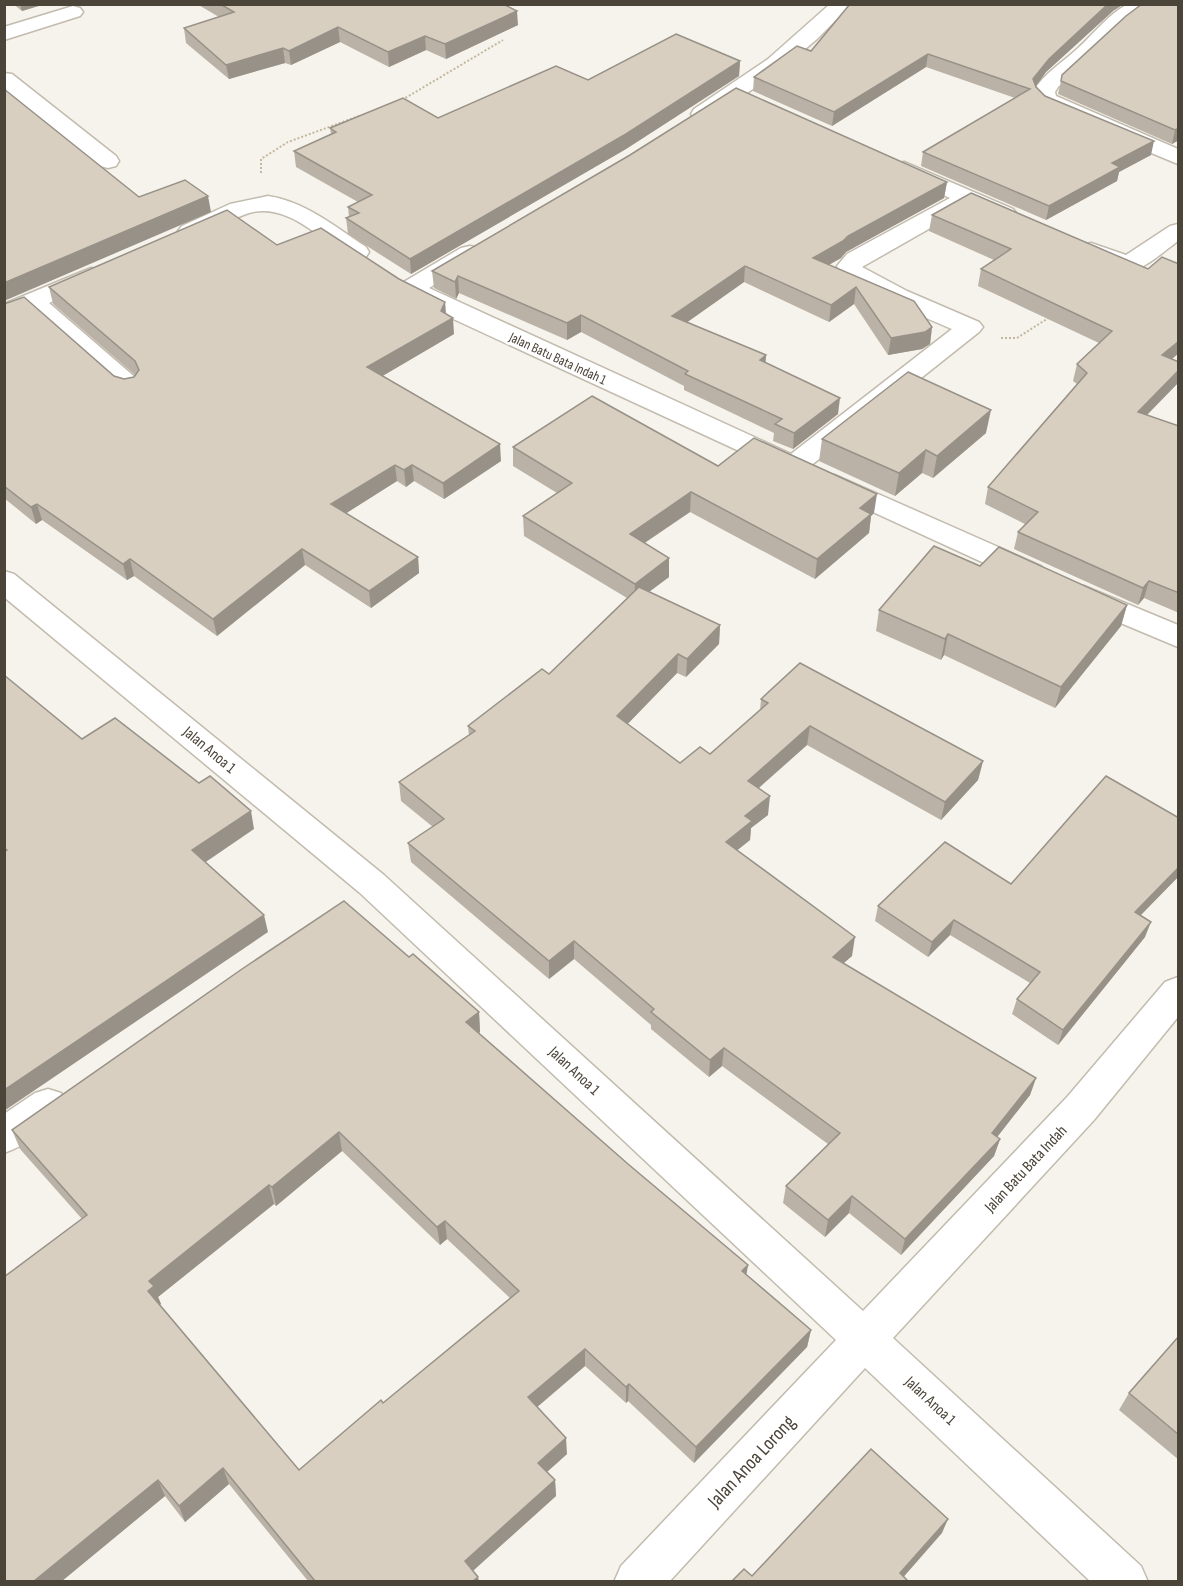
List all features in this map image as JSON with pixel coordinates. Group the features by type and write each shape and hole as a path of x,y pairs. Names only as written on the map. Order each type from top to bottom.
{"street":[{"path":"685,125 746,98 842,4"},
{"path":"1144,4 1126,13 1049,83 1044,92 1046,99 1051,103 1179,157"},
{"path":"4,11 14,31 73,12"},
{"path":"4,79 108,161"},
{"path":"883,160 1027,224"},
{"path":"794,465 970,327 887,291 851,271 849,266 856,259 967,198"},
{"path":"171,240 243,209 269,203"},
{"name":"Jalan Batu Bata Indah 1","path":"269,203 291,210 391,275 458,312 1179,637"},
{"path":"1068,240 1128,265 1179,231"},
{"path":"391,275 492,240"},
{"path":"4,313 110,267"},
{"path":"32,301 128,385"},
{"name":"Jalan Anoa 1","path":"4,581 866,1340 1125,1581"},
{"name":"Jalan Batu Bata Indah","path":"866,1340 1081,1108 1179,992"},
{"path":"4,1136 71,1089"},
{"name":"Jalan Anoa Lorong","path":"637,1581 866,1340"}],"path":[{"path":"397,103 503,40"},
{"path":"269,203 260,166 261,159 288,142 364,115"},
{"path":"970,327 1004,339 1017,339 1057,312"}],"building":[{"path":"220,4 503,4 517,11 445,44 425,36 388,52 338,27 289,51 283,48 226,65 184,28 234,12"},
{"path":"850,4 1108,4 1049,59 1033,79 1036,87 1045,96 1154,141 1112,163 1120,167 1049,206 923,152 1030,89 928,54 834,112 754,77 797,46 811,51"},
{"path":"1142,4 1179,4 1179,128 1175,130 1061,81 1062,75"},
{"path":"676,34 740,61 626,134 410,259 346,218 359,213 348,207 372,195 294,151 336,132 330,128 403,98 438,118 556,66 588,80"},
{"path":"736,88 947,182 848,236 813,258 914,301 932,327 925,332 891,338 856,287 831,305 745,266 672,316 766,355 760,360 840,398 794,433 775,424 782,419 685,374 688,371 581,315 567,323 458,276 455,282 432,271 630,155"},
{"path":"4,89 139,197 185,180 208,196 4,283"},
{"path":"971,193 1148,269 1162,257 1179,264 1179,341 1162,355 1179,362 1179,370 1138,412 1179,426 1179,593 1149,581 1143,588 1018,532 1038,512 988,487 1087,373 1077,364 1112,331 981,269 1011,249 932,215"},
{"path":"227,210 277,245 321,228 399,279 445,302 441,311 453,318 367,367 500,444 443,483 412,465 404,470 395,465 331,504 418,557 369,591 302,549 213,619 130,559 123,564 37,504 31,507 4,486 4,304 24,297 114,376 124,379 134,377 139,370 135,361 49,287"},
{"path":"908,372 991,410 937,456 926,450 899,473 822,439"},
{"path":"592,396 718,466 754,438 877,494 860,508 871,514 817,559 691,492 630,534 669,558 635,584 523,516 572,483 513,447"},
{"path":"934,546 980,566 999,547 1127,605 1061,687 948,634 945,639 879,610"},
{"path":"639,587 720,625 687,659 678,654 617,716 680,763 700,747 710,754 768,703 761,699 800,663 983,761 945,802 810,726 748,781 770,796 745,816 752,821 726,842 855,937 833,957 1036,1078 992,1133 1000,1139 905,1239 852,1196 828,1220 786,1186 840,1133 724,1048 710,1060 651,1012 654,1009 574,941 549,961 408,843 444,819 399,782 475,731 468,726 542,669 549,674"},
{"path":"4,675 82,739 115,718 199,783 210,776 251,811 192,850 264,915 4,1090 4,852 7,850 4,848"},
{"path":"1106,776 1179,818 1179,867 1135,912 1151,922 1063,1030 1017,999 1040,972 954,920 932,942 878,906 945,842 1011,884"},
{"path":"344,901 409,957 413,954 479,1012 466,1022 628,1164 748,1265 742,1271 811,1330 696,1447 629,1384 626,1387 585,1349 528,1397 566,1438 538,1463 555,1480 465,1561 478,1577 473,1581 315,1581 223,1468 179,1506 158,1480 34,1581 4,1581 4,1277 87,1215 12,1130 242,969","holes":["339,1132 437,1227 445,1221 519,1291 383,1403 381,1400 299,1470 148,1291 154,1286 149,1281 269,1185 272,1187"]},
{"path":"1179,1336 1179,1435 1129,1393"},
{"path":"871,1449 948,1519 900,1573 908,1581 732,1581 744,1569 752,1576"}]}
